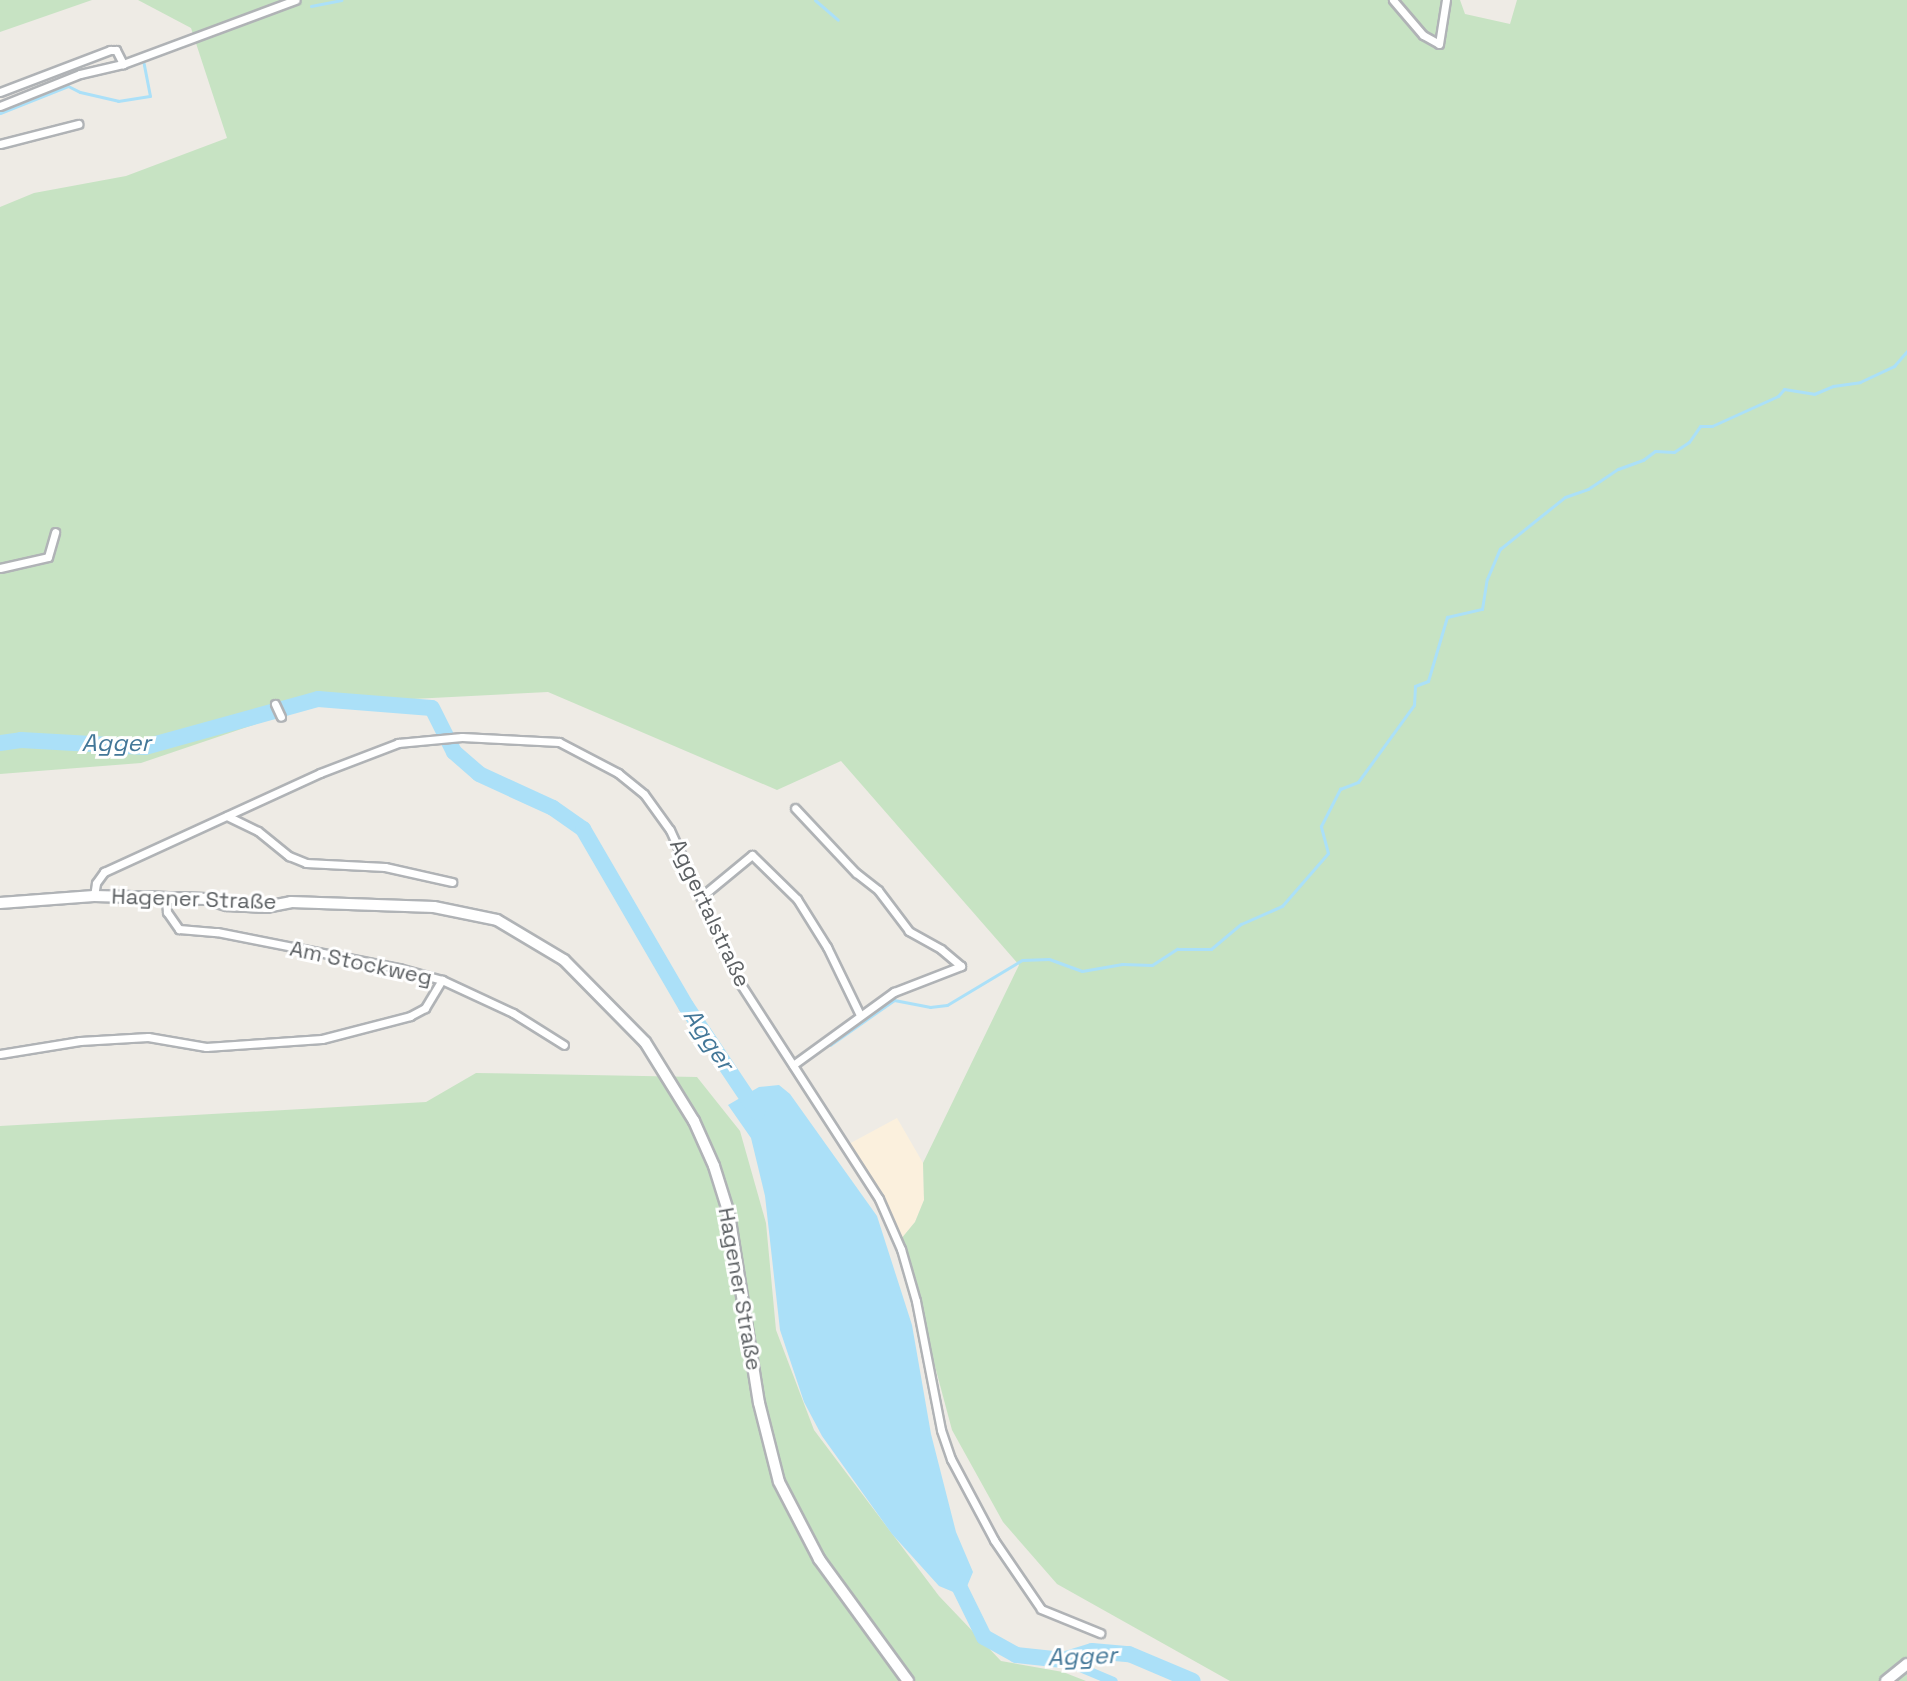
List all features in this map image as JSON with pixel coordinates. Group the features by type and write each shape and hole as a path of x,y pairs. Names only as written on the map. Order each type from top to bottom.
{"main road":[{"name":"Hagener Straße","path":"0,903 94,896 166,898 266,907 291,902 434,907 478,913 516,928 554,953 627,1022 666,1072 714,1166 739,1265 759,1403 779,1482 819,1559 908,1681"},
{"path":"1886,1681 1907,1664"}],"street":[{"path":"0,106 80,74 123,64 295,0"},
{"path":"1393,0 1423,35 1439,44 1446,0"},
{"path":"0,92 110,50 116,50 123,64"},
{"path":"0,144 78,124"},
{"path":"0,568 48,557 55,532"},
{"path":"275,704 281,717"},
{"name":"Aggertalstraße","path":"94,896 96,883 104,872 320,773 385,748 462,737 559,742 618,773 644,794 670,830 738,980 879,1199 901,1249 916,1301 941,1430 951,1459 994,1540 1041,1609 1100,1633"},
{"path":"793,1065 860,1015 909,985 961,966 941,949 909,931 878,890 856,873 795,808"},
{"path":"227,816 258,831 289,856 306,863 385,867 452,882"},
{"path":"701,897 752,855 797,899 827,947 860,1015"},
{"name":"Am Stockweg","path":"166,898 167,912 179,929 217,932 399,968 442,980 513,1013 564,1045"},
{"path":"0,1054 80,1041 148,1037 206,1047 322,1039 410,1016 425,1008 442,980"}],"shaded area":[{"path":"897,1118 923,1163 924,1200 915,1222 901,1239 847,1145"}],"green space":[{"path":"0,0 92,0 0,32"},
{"path":"138,0 1460,0 1465,14 1510,24 1517,0 1907,0 1907,1681 1230,1681 1057,1584 1003,1522 952,1430 901,1239 915,1222 924,1200 923,1163 1019,965 841,761 777,790 548,692 315,704 141,763 0,774 0,207 34,193 126,176 227,138 191,28"},
{"path":"476,1073 697,1077 740,1131 766,1223 776,1330 814,1430 939,1596 1001,1661 1063,1672 1086,1681 0,1681 0,1126 426,1102"}],"water":[{"path":"779,1085 790,1094 877,1216 912,1325 931,1434 956,1532 973,1572 963,1596 939,1586 892,1534 822,1436 804,1402 780,1330 765,1196 751,1138 728,1105 759,1087"}],"waterway":[{"path":"311,6 341,0"},
{"path":"815,0 838,20"},
{"path":"0,113 68,86 118,101 150,96 144,64"},
{"path":"830,1045 894,1000 930,1007 947,1005 1022,960 1049,959 1082,971 1122,964 1152,965 1177,949 1211,949 1241,924 1282,906 1328,853 1321,826 1340,789 1358,782 1414,705 1415,686 1428,681 1447,617 1482,609 1487,579 1500,549 1565,497 1588,489 1618,469 1643,460 1655,451 1674,452 1689,442 1700,426 1712,426 1778,396 1784,389 1814,394 1833,386 1860,382 1894,366 1907,351"},
{"name":"Agger","path":"0,743 21,740 145,747 318,699 432,708 454,752 479,774 553,808 583,829 686,1006 757,1112"},
{"name":"Agger","path":"955,1578 984,1637 1016,1655 1063,1660 1092,1651 1129,1654 1193,1681"},
{"path":"1063,1660 1113,1681"}]}
